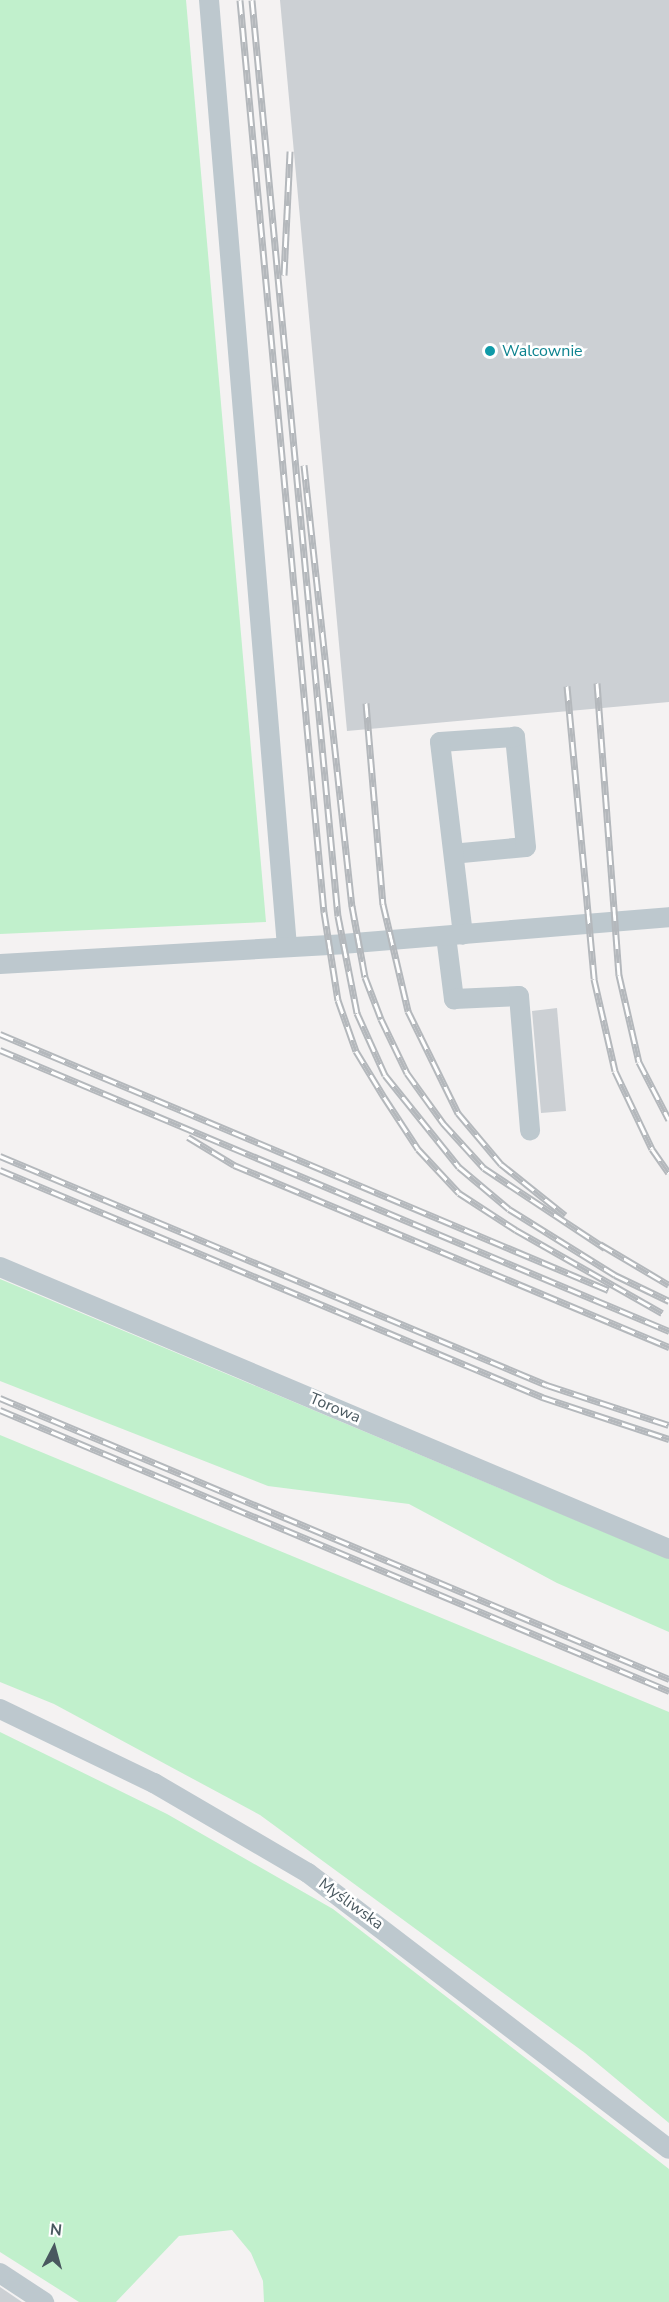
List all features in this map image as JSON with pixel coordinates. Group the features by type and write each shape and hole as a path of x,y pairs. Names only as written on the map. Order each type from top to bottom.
{"street":[{"path":"209,0 287,948"},
{"path":"462,853 526,847 515,737 440,742 454,936 454,999 519,996 530,1131"},
{"path":"0,964 287,948 669,917"},
{"name":"Torowa","path":"0,1267 669,1549"},
{"name":"Myśliwska","path":"0,1709 154,1783 308,1873 669,2150"},
{"path":"0,2273 44,2302"}],"green space":[{"path":"0,0 186,0 266,922 0,934"},
{"path":"0,1279 669,1559 669,1632 557,1583 409,1504 268,1486 0,1381"},
{"path":"0,1435 669,1712 669,2123 585,2053 260,1815 54,1704 0,1682"},
{"path":"0,1732 167,1814 333,1909 669,2169 669,2302 264,2302 263,2281 251,2253 232,2230 179,2236 116,2302 79,2302 0,2252"}],"building":[{"name":"Walcownie","path":"280,0 669,0 669,702 347,731"},
{"path":"557,1008 566,1111 541,1113 532,1011"},
{"path":"0,2287 22,2302 0,2302"}],"railway":[{"path":"240,0 324,912 338,1000 356,1051 384,1097 418,1149 459,1193 516,1230 662,1313"},
{"path":"252,0 338,916 357,1013 385,1075 459,1167 509,1209 615,1275 669,1301"},
{"path":"284,275 290,151"},
{"path":"304,465 352,906 365,977 381,1019 407,1073 443,1123 484,1168 605,1248"},
{"path":"597,683 619,975 639,1062 669,1120"},
{"path":"567,686 594,979 615,1071 652,1149 669,1173"},
{"path":"366,703 383,904 408,1011 458,1113 501,1164 565,1215"},
{"path":"0,1034 608,1290"},
{"path":"0,1050 669,1331"},
{"path":"188,1137 234,1165 669,1347"},
{"path":"0,1156 547,1385 669,1425"},
{"path":"0,1170 542,1397 669,1439"},
{"path":"600,1244 669,1285"},
{"path":"0,1398 669,1679"},
{"path":"0,1410 669,1691"}],"place":[{"name":"Walcownie","path":"490,351"}]}
